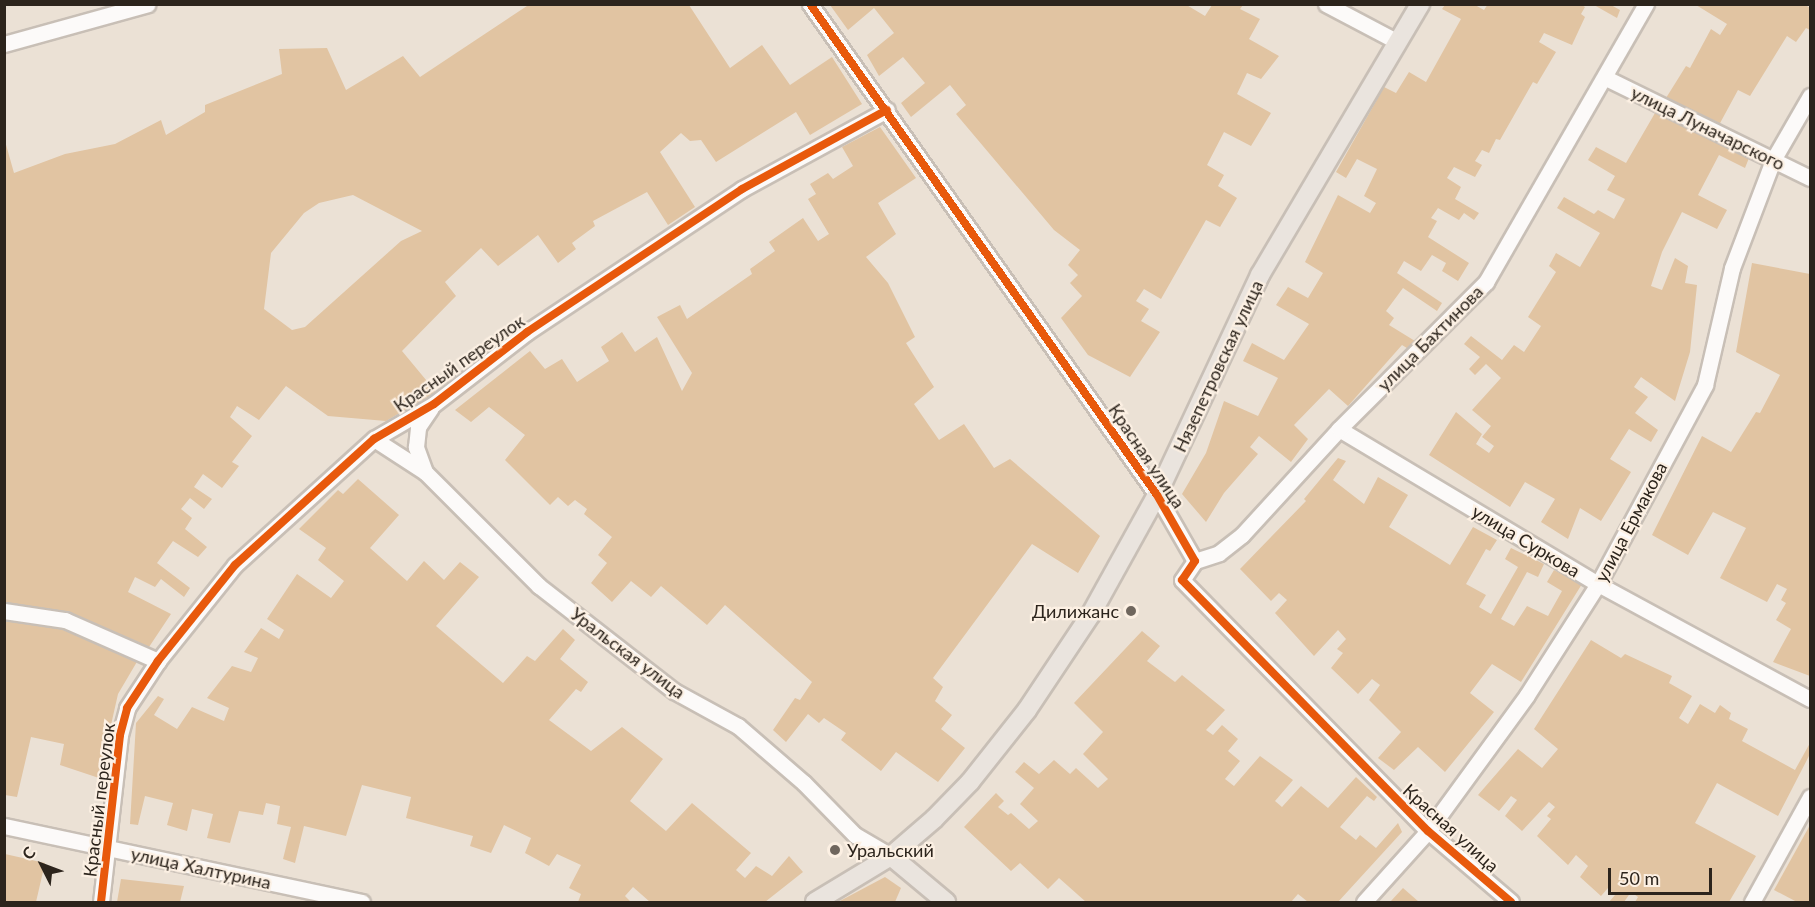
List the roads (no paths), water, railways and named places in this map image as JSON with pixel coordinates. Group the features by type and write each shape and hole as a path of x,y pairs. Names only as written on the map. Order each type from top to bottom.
{"main road":[{"name":"Нязепетровская улица","path":"815,903 891,856 970,782 1027,710 1091,614 1157,495 1260,275 1420,4"},
{"name":"Уральская улица","path":"891,856 946,903"}],"street":[{"path":"4,44 148,4"},
{"name":"Красная улица","path":"810,4 1157,495 1195,561 1182,580 1428,831 1511,903"},
{"path":"1326,4 1398,42"},
{"name":"улица Бахтинова","path":"1195,561 1219,553 1242,536 1339,429 1486,282 1606,78 1646,4"},
{"name":"улица Луначарского","path":"1606,78 1810,178"},
{"name":"улица Ермакова","path":"1364,903 1428,831 1527,694 1598,584 1705,385 1732,268 1773,160 1810,96"},
{"name":"Красный переулок","path":"101,903 110,849 120,735 127,708 158,661 235,565 374,439 434,404 527,332 742,189 887,110"},
{"path":"425,472 416,447 418,427 434,404"},
{"name":"улица Суркова","path":"1339,429 1598,584 1810,699"},
{"name":"Уральская улица","path":"374,439 425,472 539,586 674,691 738,726 804,783 855,835 891,856"},
{"path":"4,611 65,620 158,661"},
{"path":"1752,903 1810,797"},
{"name":"улица Халтурина","path":"4,826 362,903"}],"place":[{"name":"Дилижанс","path":"1131,611"},
{"name":"Уральский","path":"835,850"}]}
